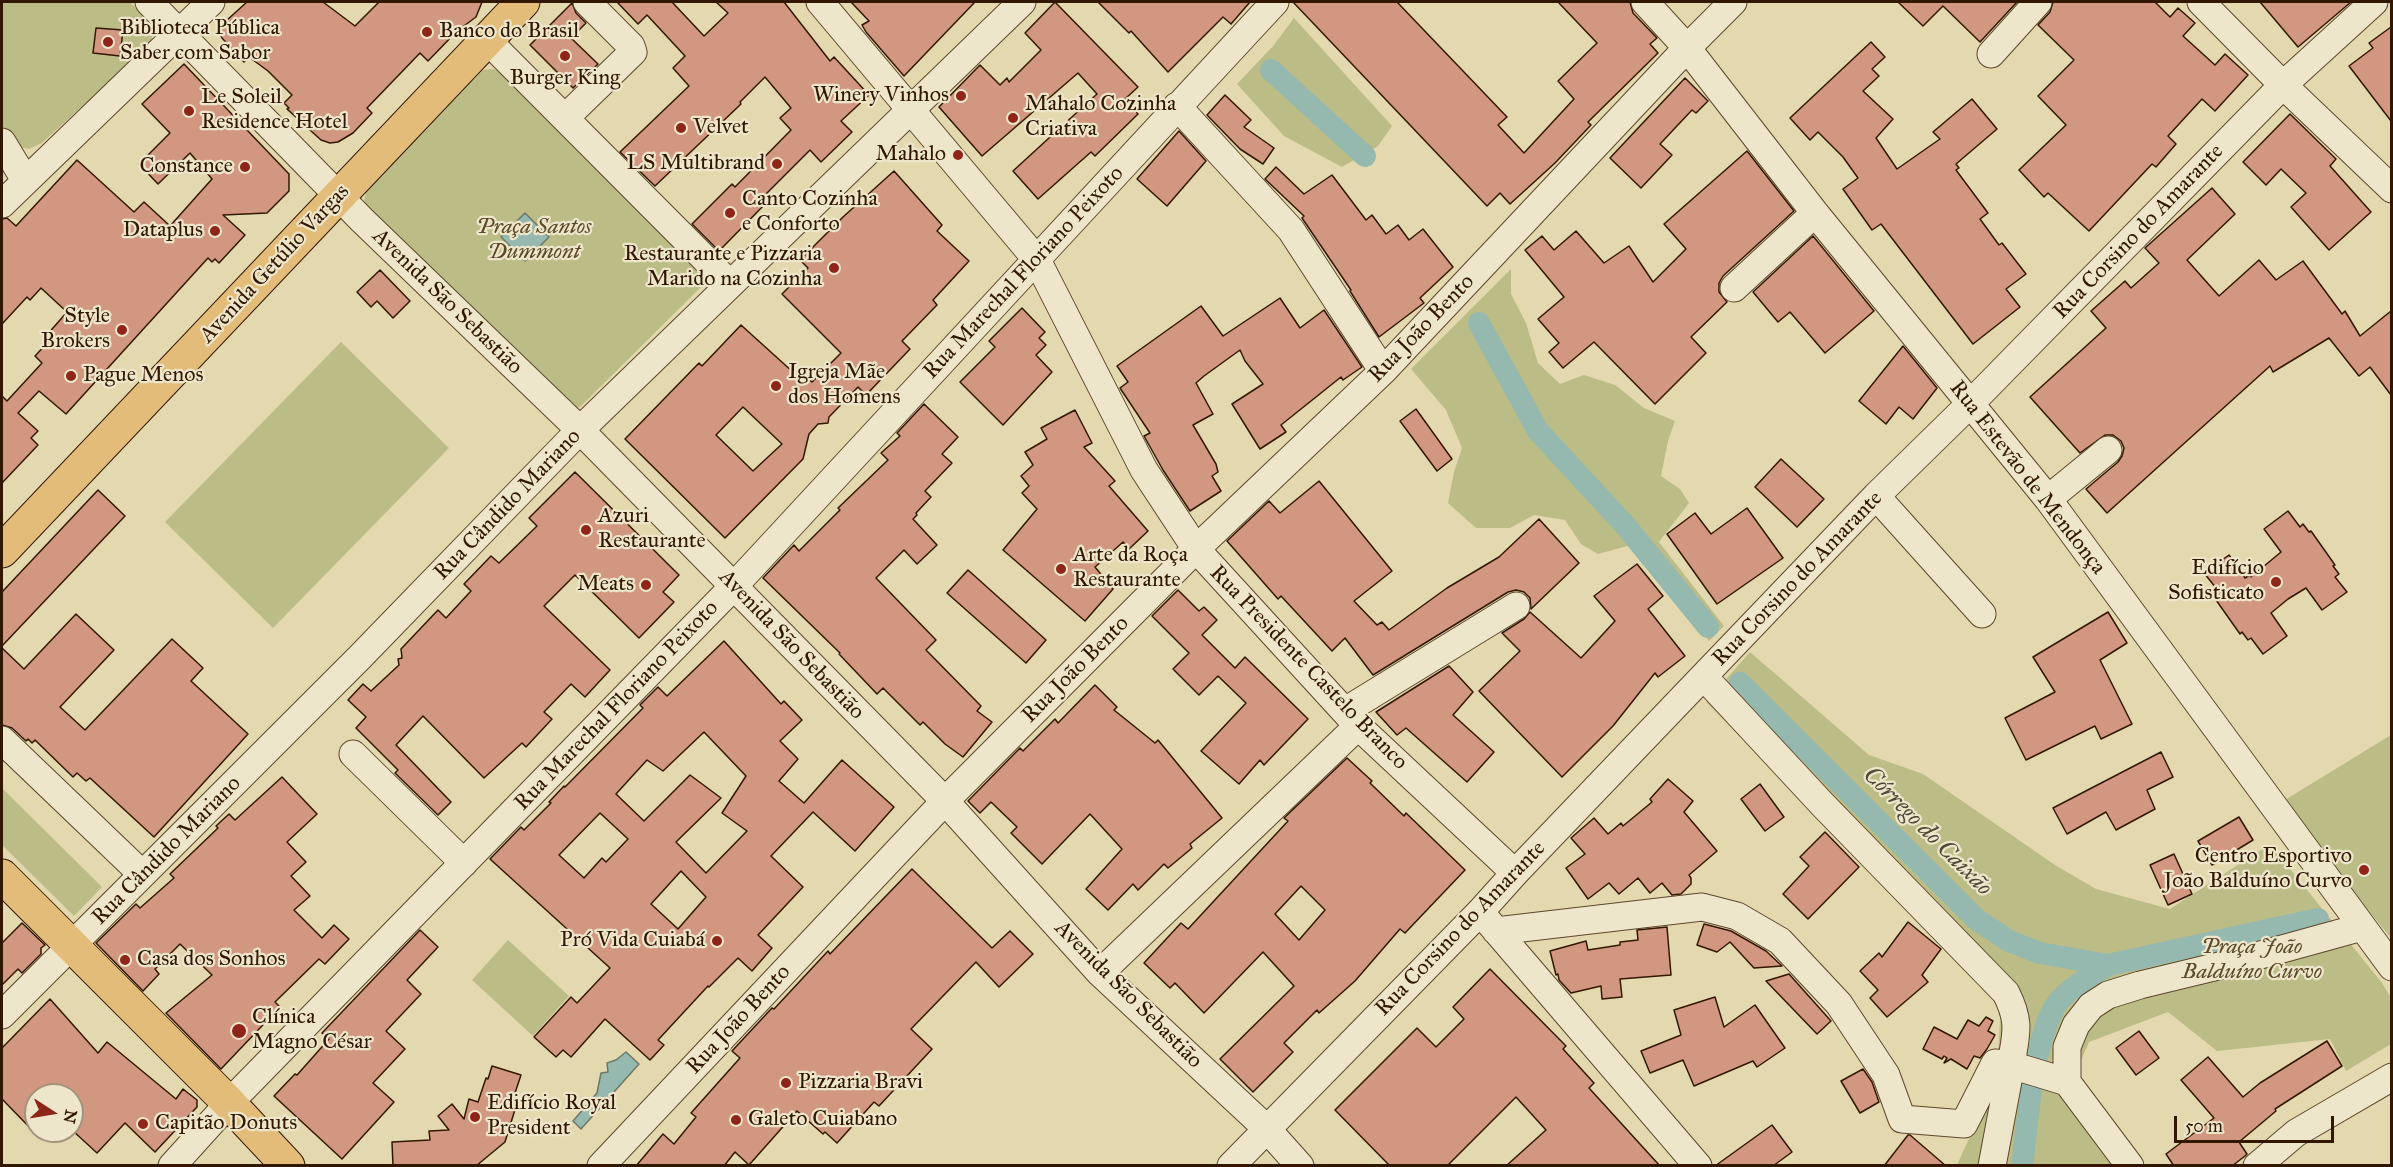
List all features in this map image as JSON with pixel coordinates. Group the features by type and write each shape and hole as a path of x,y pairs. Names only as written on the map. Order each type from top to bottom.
{"main road":[{"name":"Avenida Getúlio Vargas","path":"2,551 523,2"},
{"path":"2,876 229,1103 288,1166"}],"street":[{"name":"Avenida São Sebastião","path":"149,2 339,196 580,430 945,801 1100,973 1266,1128 1300,1166"},
{"path":"2,204 211,2"},
{"path":"565,118 633,52 631,46 587,2"},
{"name":"Rua Presidente Castelo Branco","path":"820,2 1036,260 1144,470 1196,549 1352,718 1515,873"},
{"name":"Rua Cândido Mariano","path":"2,1015 360,657 580,430 1022,2"},
{"name":"Rua Marechal Floriano Peixoto","path":"172,1166 229,1103 734,586 1275,2"},
{"name":"Rua Estevão de Mendonça","path":"1645,2 1686,48 1815,213 2048,498 2391,967"},
{"name":"Rua João Bento","path":"602,1166 945,801 1196,549 1383,371 1686,48 1733,2"},
{"path":"1992,54 2038,2"},
{"path":"2201,2 2391,189"},
{"name":"Rua Corsino do Amarante","path":"1231,1166 1266,1128 1488,922 1515,873 1876,496 1970,404 2283,85 2374,2"},
{"path":"486,39 730,284"},
{"path":"1177,106 1290,230 1383,371"},
{"path":"2,142 25,180"},
{"path":"1734,288 1815,213"},
{"path":"2048,498 2108,450"},
{"path":"1876,496 1982,614"},
{"path":"1100,973 1352,718 1516,606"},
{"path":"1704,677 1823,805 2006,993 2014,1010 2017,1024 2047,1074 2130,1166"},
{"path":"2,740 142,874"},
{"path":"353,754 464,863"},
{"path":"1488,922 1702,907 1737,916 1780,941 1839,1004 1886,1075 1902,1119 1964,1124 1995,1063 2047,1074 2152,1166"},
{"path":"1488,922 1698,1166"},
{"path":"1992,1166 2047,1074 2067,1047 2076,1025 2091,1006 2108,995 2362,927"},
{"path":"2257,1166 2296,1133 2391,1077"}],"green space":[{"path":"2,2 130,2 149,25 152,42 42,143 29,149 15,146 2,128"},
{"path":"1294,18 1392,126 1378,146 1342,167 1284,136 1237,84 1274,45"},
{"name":"Praça Santos Dummont","path":"483,70 498,70 700,271 703,280 701,287 580,407 573,409 368,209 364,200 367,189"},
{"path":"1511,269 1511,294 1526,323 1538,363 1560,384 1584,375 1615,385 1644,408 1675,421 1668,441 1661,476 1680,489 1689,503 1659,542 1724,626 1709,641 1631,545 1598,554 1581,544 1565,520 1534,515 1510,528 1476,528 1448,503 1454,472 1462,448 1446,410 1411,369"},
{"path":"341,342 449,448 273,628 165,522"},
{"name":"Praça João Balduíno Curvo","path":"1750,652 1869,755 1923,774 2055,865 2096,889 2170,909 2270,844 2382,983 2391,998 2391,1044 2346,1071 2330,1039 2217,1051 2168,1012 2089,1042 2064,1099 2117,1165 1957,1165 1997,1077 2001,999 1706,702"},
{"name":"Centro Esportivo João Balduíno Curvo","path":"2391,735 2391,938 2280,803"},
{"path":"2,788 102,887 74,916 2,845"},
{"path":"508,940 569,996 533,1036 472,980"}],"water":[{"path":"525,213 549,237 525,261 501,237"},
{"path":"626,1052 639,1064 581,1129 573,1121 597,1093 601,1073 608,1072 607,1063 616,1060"}],"building":[{"path":"247,2 323,2 355,26 379,2 482,2 476,17 457,31 428,61 420,53 367,108 372,113 353,133 338,142 330,143 321,140 287,109 289,108 284,103 292,95 268,71 249,57 244,62 222,38 217,29"},
{"path":"617,2 672,2 704,36 728,13 716,2 784,2 830,61 834,57 869,95 841,121 852,132 821,162 810,150 767,193 769,195 765,199 768,201 719,251 692,224 732,184 735,187 791,130 780,118 791,108 765,77 740,102 741,104 655,186 620,152 689,86 673,68 685,56 647,15 638,24"},
{"path":"851,2 975,2 904,76 866,32 862,25 869,21"},
{"path":"1055,2 1138,87 1125,99 1138,114 1095,156 1091,152 1038,199 1013,171 1097,94 1078,73 982,156 939,107 980,65 1000,85 1007,78 1009,82 1041,50 1025,33"},
{"path":"1098,2 1250,2 1231,24 1223,17 1168,72 1131,31 1129,33"},
{"path":"1293,2 1397,2 1507,117 1498,125 1524,153 1574,99 1558,81 1597,43 1558,2 1630,2 1633,13 1657,38 1650,44 1658,53 1588,122 1591,125 1555,163 1510,204 1500,193 1487,206"},
{"path":"1898,2 2017,2 1980,42 1943,6 1923,26"},
{"path":"2053,2 2155,2 2170,17 2178,8 2195,23 2183,36 2215,65 2225,54 2248,75 2215,111 2202,99 2168,136 2176,144 2156,167 2152,164 2089,231 2048,193 2044,197 2019,170 2066,125 2038,96 2074,60 2038,25 2050,12"},
{"path":"2260,2 2351,2 2298,47"},
{"name":"Burger King","path":"572,3 576,13 586,23 571,38 598,64 573,88 530,45"},
{"path":"2391,27 2391,121 2349,66 2373,48 2369,43"},
{"name":"Biblioteca Pública Saber com Sabor","path":"96,28 123,30 120,56 93,53"},
{"path":"1871,42 1885,57 1872,69 1879,76 1863,91 1893,119 1876,138 1897,169 1940,139 1933,132 1972,99 1997,129 1956,164 1959,168 1956,170 1988,213 1980,219 1999,245 2002,243 2026,274 2006,289 2020,307 1973,344 1881,224 1872,230 1843,189 1858,178 1843,157 1818,132 1810,140 1790,118"},
{"path":"184,64 289,174 289,191 267,213 223,215 245,235 219,263 215,259 212,262 208,258 66,414 39,391 18,413 38,431 31,438 38,445 2,483 2,396 7,401 42,363 35,356 50,340 46,336 67,312 41,288 30,300 27,297 2,324 2,219 7,218 16,226 77,160 134,212 144,202 170,226 212,179 190,153 158,184 139,164 170,133 142,104"},
{"path":"1685,78 1708,101 1696,113 1692,110 1660,144 1672,155 1641,188 1610,158"},
{"path":"1225,95 1251,120 1244,127 1274,148 1263,164 1240,149 1207,115"},
{"path":"2290,114 2336,159 2330,166 2371,212 2329,250 2291,207 2306,193 2281,169 2266,185 2243,162"},
{"path":"1179,131 1206,161 1167,206 1137,179"},
{"path":"1747,151 1794,211 1723,276 1719,283 1719,292 1727,302 1691,337 1706,353 1655,404 1594,342 1563,368 1549,352 1559,343 1538,319 1564,297 1525,250 1542,236 1554,250 1576,231 1604,263 1629,246 1653,282 1686,249 1664,224"},
{"path":"1276,167 1304,194 1332,175 1366,220 1372,215 1386,234 1398,225 1409,240 1423,229 1453,267 1420,298 1424,303 1379,337 1351,290 1302,218 1304,216 1265,179"},
{"path":"894,171 942,225 937,231 969,261 933,300 937,305 902,341 910,349 866,395 858,387 829,417 828,423 818,424 809,434 803,459 725,538 625,439 699,363 702,366 741,325 794,373 798,370 812,382 841,353 782,294 808,268 800,260","holes":["743,407 782,444 753,471 716,435"]},
{"path":"2212,188 2235,214 2187,260 2219,296 2259,260 2276,280 2303,261 2342,314 2345,311 2360,336 2391,311 2391,395 2370,367 2359,376 2329,338 2273,372 2270,366 2107,513 2086,489 2118,462 2124,448 2121,441 2113,435 2105,435 2080,453 2030,397 2106,328 2091,311 2125,281 2131,288 2159,263 2145,248"},
{"path":"1813,236 1874,311 1825,353 1790,312 1778,322 1753,292"},
{"path":"380,270 410,301 393,318 377,301 371,307 357,292"},
{"path":"1280,298 1300,328 1324,310 1362,367 1343,380 1341,377 1281,425 1286,432 1260,449 1232,404 1263,384 1245,361 1240,350 1204,376 1196,383 1213,414 1193,425 1216,464 1218,472 1212,476 1221,491 1190,511 1144,436 1150,433 1120,388 1128,382 1117,366 1201,306 1223,336"},
{"path":"1022,308 1045,332 1039,338 1046,345 1036,355 1052,372 1003,425 960,382 995,347 989,341"},
{"path":"1903,346 1937,388 1913,419 1899,407 1886,424 1859,401"},
{"path":"924,404 958,437 942,454 952,463 925,491 931,497 913,519 937,545 917,564 904,550 876,578 936,640 926,650 981,706 977,711 992,722 963,757 945,744 923,722 920,725 883,688 877,694 840,653 763,578 794,545 799,551 840,510 838,508 888,460 881,453 900,436 897,433"},
{"path":"1416,409 1452,459 1437,471 1400,421"},
{"path":"1075,410 1092,443 1084,447 1115,481 1109,486 1148,531 1129,549 1123,542 1095,567 1113,589 1085,621 1003,550 1037,509 1022,493 1029,486 1021,476 1033,465 1025,452 1047,439 1041,428"},
{"path":"1781,459 1824,499 1797,527 1755,487"},
{"path":"575,472 679,575 663,592 674,602 639,638 575,575 544,606 610,670 585,697 571,684 544,712 552,719 526,747 522,743 484,778 423,716 396,745 451,802 438,815 395,773 398,770 356,728 366,717 348,700 363,684 371,691 399,665 398,659 402,658 401,649 438,610 446,618 471,591 464,584 491,556 499,563 537,526 529,518"},
{"path":"1319,481 1392,571 1354,601 1377,625 1382,622 1389,630 1447,588 1499,557 1539,519 1579,563 1531,609 1530,598 1524,592 1516,590 1508,592 1373,675 1345,638 1332,651 1281,596 1278,599 1227,541 1269,501 1280,513"},
{"path":"98,490 125,516 2,646 2,592"},
{"path":"1747,508 1783,558 1717,604 1667,534 1695,513 1711,534"},
{"name":"Edifício Sofisticato","path":"2288,511 2300,527 2303,524 2309,532 2311,531 2335,565 2333,566 2339,574 2335,577 2347,592 2322,610 2306,588 2288,599 2271,613 2287,636 2263,654 2251,638 2248,640 2242,632 2240,634 2216,600 2218,599 2212,591 2216,588 2204,573 2229,555 2245,578 2250,575 2251,577 2281,552 2264,529"},
{"path":"1637,564 1663,596 1648,609 1685,656 1658,677 1655,673 1613,726 1562,777 1479,691 1520,651 1502,633 1524,619 1530,612 1581,658 1615,621 1594,596"},
{"path":"968,570 1046,640 1026,663 947,593"},
{"path":"1178,590 1199,611 1204,607 1217,620 1202,635 1235,668 1245,657 1308,719 1264,765 1260,760 1239,784 1201,751 1246,703 1218,676 1199,695 1173,669 1189,653 1152,616"},
{"path":"2108,612 2127,643 2100,660 2132,724 2101,739 2095,726 2026,760 2005,718 2055,692 2033,657"},
{"path":"76,614 114,650 60,707 85,730 172,639 203,668 191,681 248,734 154,837 90,778 86,781 77,773 73,777 35,740 32,743 28,739 26,741 12,728 2,725 2,648 24,669"},
{"path":"724,641 781,704 784,701 802,720 780,741 798,759 779,781 804,803 842,760 894,807 855,851 813,812 771,856 803,887 758,935 772,948 752,971 738,958 708,986 658,1040 664,1045 650,1060 605,1019 571,1057 563,1050 556,1057 534,1037 571,997 577,1003 610,968 490,859 521,827 524,830 551,803 549,802 564,786 643,708 640,705 658,687 667,696","holes":["704,732 746,776 722,813 747,831 706,873 676,842 721,798 690,775 644,821 616,794 647,760 663,771","600,813 628,839 606,862 602,858 584,878 559,855","681,871 706,897 678,929 651,904"]},
{"path":"1449,666 1473,692 1453,715 1494,752 1467,782 1406,728 1397,735 1376,712"},
{"path":"1095,685 1117,707 1114,710 1155,743 1158,740 1222,818 1190,844 1192,848 1168,868 1164,864 1138,890 1133,884 1108,910 1086,889 1122,849 1090,814 1042,864 1011,833 1017,827 991,802 980,813 968,801 1020,748 1023,751 1055,719 1058,723"},
{"path":"2161,752 2173,777 2147,790 2155,809 2116,830 2106,812 2067,834 2053,808"},
{"path":"1347,758 1404,816 1406,813 1465,870 1405,933 1400,929 1355,981 1319,1013 1317,1010 1284,1043 1293,1052 1253,1092 1220,1059 1294,986 1263,952 1204,1013 1175,983 1170,988 1144,963 1181,923 1188,929 1288,821 1284,818","holes":["1301,886 1325,910 1299,940 1275,914"]},
{"path":"282,777 317,814 287,842 306,862 291,876 310,896 294,910 322,938 334,925 349,939 325,964 319,959 275,1002 280,1007 221,1069 166,1013 212,975 180,944 155,969 159,974 143,991 96,943 136,904 140,908 174,878 170,874 218,828 216,826 229,814 235,820"},
{"path":"1668,779 1693,801 1684,812 1717,851 1689,875 1691,884 1681,894 1672,895 1662,883 1650,893 1638,878 1619,894 1609,883 1588,899 1566,868 1585,854 1571,838 1594,818 1608,834 1621,823 1623,826 1652,802 1650,799"},
{"path":"1760,784 1784,817 1765,831 1741,799"},
{"path":"2239,817 2253,840 2212,865 2198,841"},
{"path":"1825,832 1859,867 1808,919 1783,894 1809,866 1800,857"},
{"path":"2174,854 2192,894 2168,905 2150,865"},
{"path":"912,869 992,948 1010,931 1033,954 999,987 976,962 911,1029 932,1049 879,1106 874,1102 837,1143 797,1111 749,1165 735,1152 724,1166 636,1166 663,1134 674,1144 696,1117 691,1113 740,1058 732,1051 828,951 830,954"},
{"path":"1908,922 1941,949 1922,975 1928,982 1887,1017 1870,998 1878,990 1860,971 1879,953 1882,957"},
{"path":"22,923 45,945 41,948 41,954 22,973 18,969 2,985 2,943"},
{"path":"1704,924 1731,931 1766,951 1782,966 1754,968 1730,942 1717,952 1697,945"},
{"path":"1667,927 1671,975 1620,979 1622,997 1602,999 1601,986 1571,993 1559,980 1558,974 1556,975 1550,951 1586,941 1588,950 1620,945 1620,942 1638,940 1637,930"},
{"path":"420,930 438,947 407,980 421,994 386,1031 405,1049 373,1083 394,1102 342,1159 274,1096 295,1074 297,1075 329,1039 322,1033"},
{"path":"1490,969 1566,1046 1563,1049 1594,1083 1589,1088 1660,1166 1506,1166 1546,1130 1516,1097 1447,1166 1390,1166 1335,1110 1417,1028 1436,1047 1464,1019 1453,1007"},
{"path":"1789,974 1831,1021 1817,1034 1766,981"},
{"path":"1715,997 1724,1027 1755,1005 1785,1048 1757,1067 1753,1061 1694,1086 1683,1060 1650,1073 1641,1051 1681,1035 1674,1010"},
{"path":"50,999 98,1053 107,1042 176,1099 183,1089 197,1100 197,1107 155,1152 125,1123 97,1153 84,1141 84,1083 24,1083 24,1122 2,1099 2,1048"},
{"path":"1986,1017 1993,1021 1988,1031 1995,1035 1980,1058 1974,1056 1967,1069 1951,1059 1944,1063 1947,1058 1944,1056 1942,1059 1923,1049 1934,1027 1957,1039 1968,1020 1979,1026"},
{"path":"2139,1031 2159,1058 2136,1075 2116,1048"},
{"path":"2327,1041 2342,1066 2275,1109 2276,1111 2239,1142 2247,1154 2245,1156 2232,1166 2174,1166 2166,1154 2214,1118 2181,1080 2208,1057 2243,1097 2260,1083"},
{"name":"Edifício Royal President","path":"492,1066 521,1075 512,1102 517,1103 505,1142 476,1166 393,1166 392,1142 430,1140 429,1131 449,1130 438,1116 452,1104 464,1119 469,1099 478,1102"},
{"path":"1863,1069 1872,1082 1879,1102 1860,1113 1841,1081"},
{"path":"1772,1125 1792,1152 1773,1166 1715,1166"},
{"path":"1910,1135 1946,1166 1884,1166"}],"waterway":[{"name":"Córrego do Caixão","path":"1271,70 1365,156"},
{"name":"Córrego do Caixão","path":"1479,323 1538,431 1624,524 1708,627"},
{"name":"Córrego do Caixão","path":"1740,683 1976,919 2009,941 2040,953 2108,965 2318,919"},
{"name":"Córrego do Caixão","path":"2022,1166 2036,1064 2054,1008 2078,984 2108,965"}],"place":[{"name":"Banco do Brasil","path":"427,32"},
{"name":"Biblioteca Pública Saber com Sabor","path":"108,42"},
{"name":"Burger King","path":"565,56"},
{"name":"Winery Vinhos","path":"961,96"},
{"name":"Le Soleil Residence Hotel","path":"189,111"},
{"name":"Mahalo Cozinha Criativa","path":"1013,118"},
{"name":"Velvet","path":"681,128"},
{"name":"Mahalo","path":"958,155"},
{"name":"LS Multibrand","path":"777,164"},
{"name":"Constance","path":"245,167"},
{"name":"Canto Cozinha e Conforto","path":"730,213"},
{"name":"Dataplus","path":"215,231"},
{"name":"Restaurante e Pizzaria Marido na Cozinha","path":"834,268"},
{"name":"Style Brokers","path":"122,330"},
{"name":"Pague Menos","path":"71,376"},
{"name":"Igreja Mãe dos Homens","path":"776,386"},
{"name":"Azuri Restaurante","path":"586,530"},
{"name":"Arte da Roça Restaurante","path":"1061,569"},
{"name":"Edifício Sofisticato","path":"2276,582"},
{"name":"Meats","path":"646,585"},
{"name":"Centro Esportivo João Balduíno Curvo","path":"2364,870"},
{"name":"Pró Vida Cuiabá","path":"717,941"},
{"name":"Casa dos Sonhos","path":"125,960"},
{"name":"Clínica Magno César","path":"239,1031"},
{"name":"Pizzaria Bravi","path":"786,1083"},
{"name":"Edifício Royal President","path":"475,1117"},
{"name":"Galeto Cuiabano","path":"736,1120"},
{"name":"Capitão Donuts","path":"143,1124"}]}
